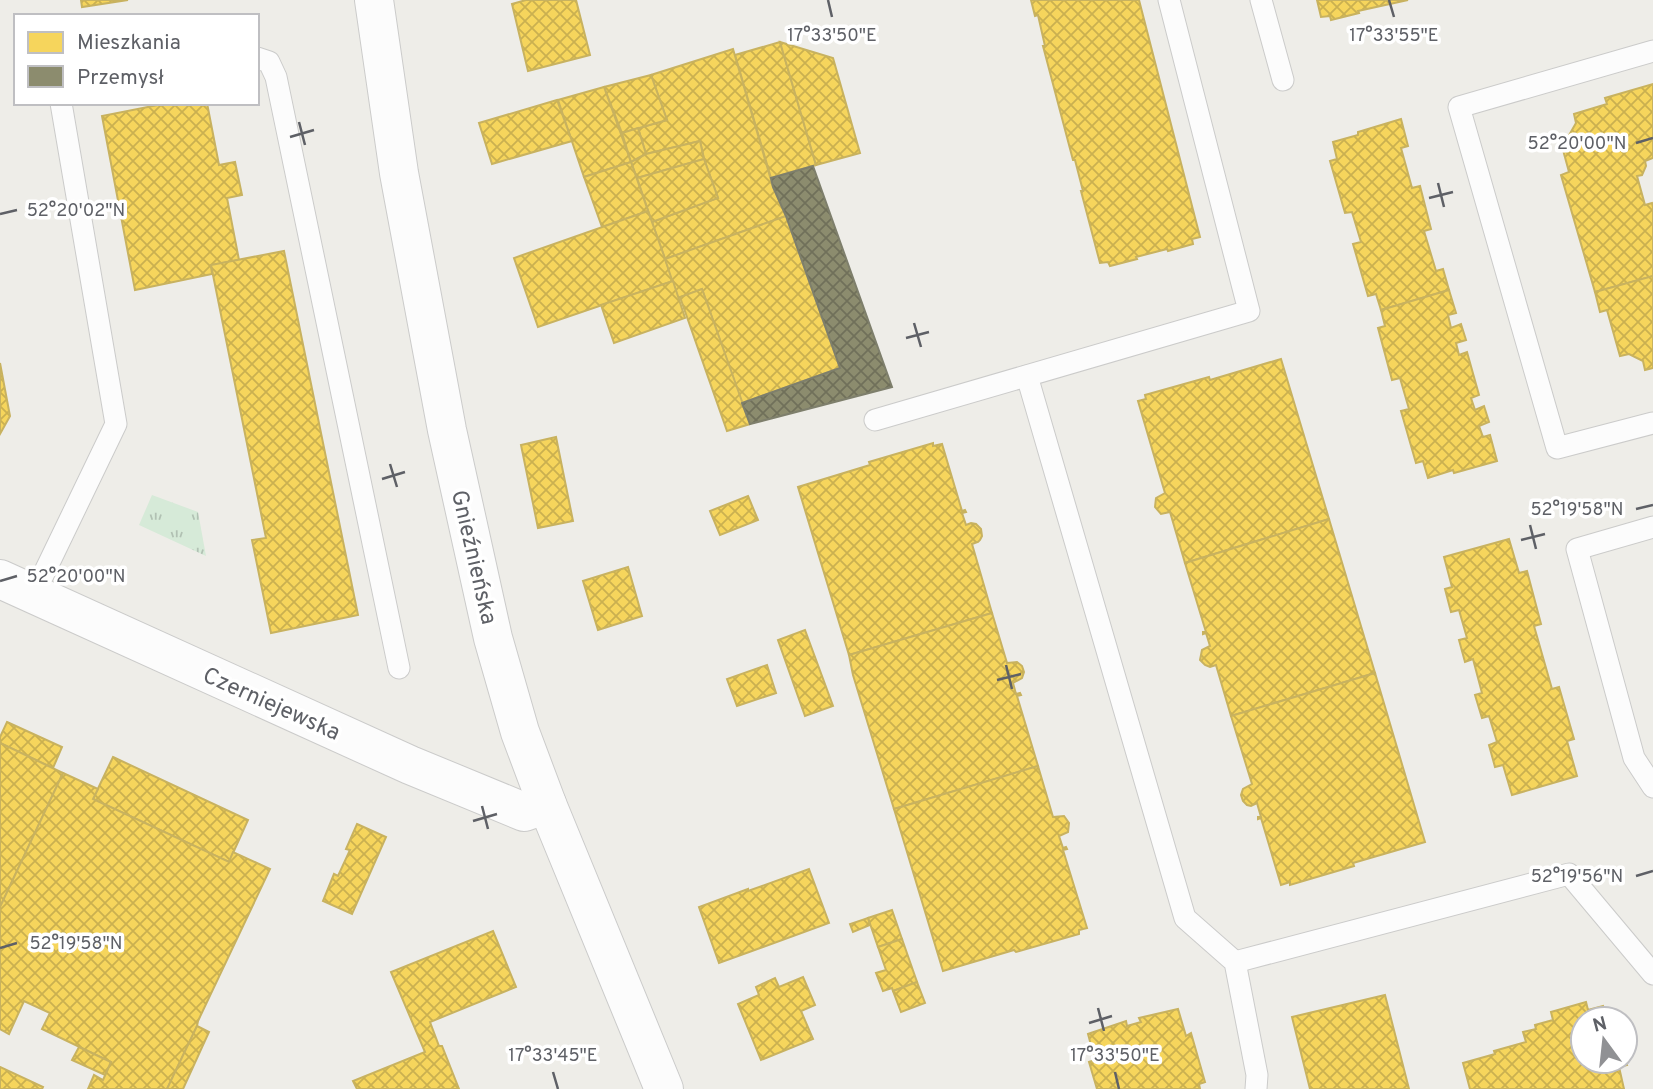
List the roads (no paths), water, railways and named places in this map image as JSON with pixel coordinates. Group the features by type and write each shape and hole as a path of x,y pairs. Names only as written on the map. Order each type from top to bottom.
{"street":[{"name":"Gnieźnieńska","path":"374,0 399,173 447,430 494,638 520,732 547,804 664,1089"},
{"name":"Czerniejewska","path":"0,579 422,770 524,812 547,804"}],"lane":[{"path":"875,420 1249,311 1169,0"},
{"path":"1261,0 1283,80"},
{"path":"1653,51 1459,107 1557,448 1653,424"},
{"path":"259,59 269,62 276,77 399,668"},
{"path":"34,594 116,424 61,105"},
{"path":"1027,376 1185,918 1235,962 1257,1074 1256,1089"},
{"path":"1653,527 1577,549 1634,758 1653,787"},
{"path":"1235,962 1569,874 1653,974"}]}
